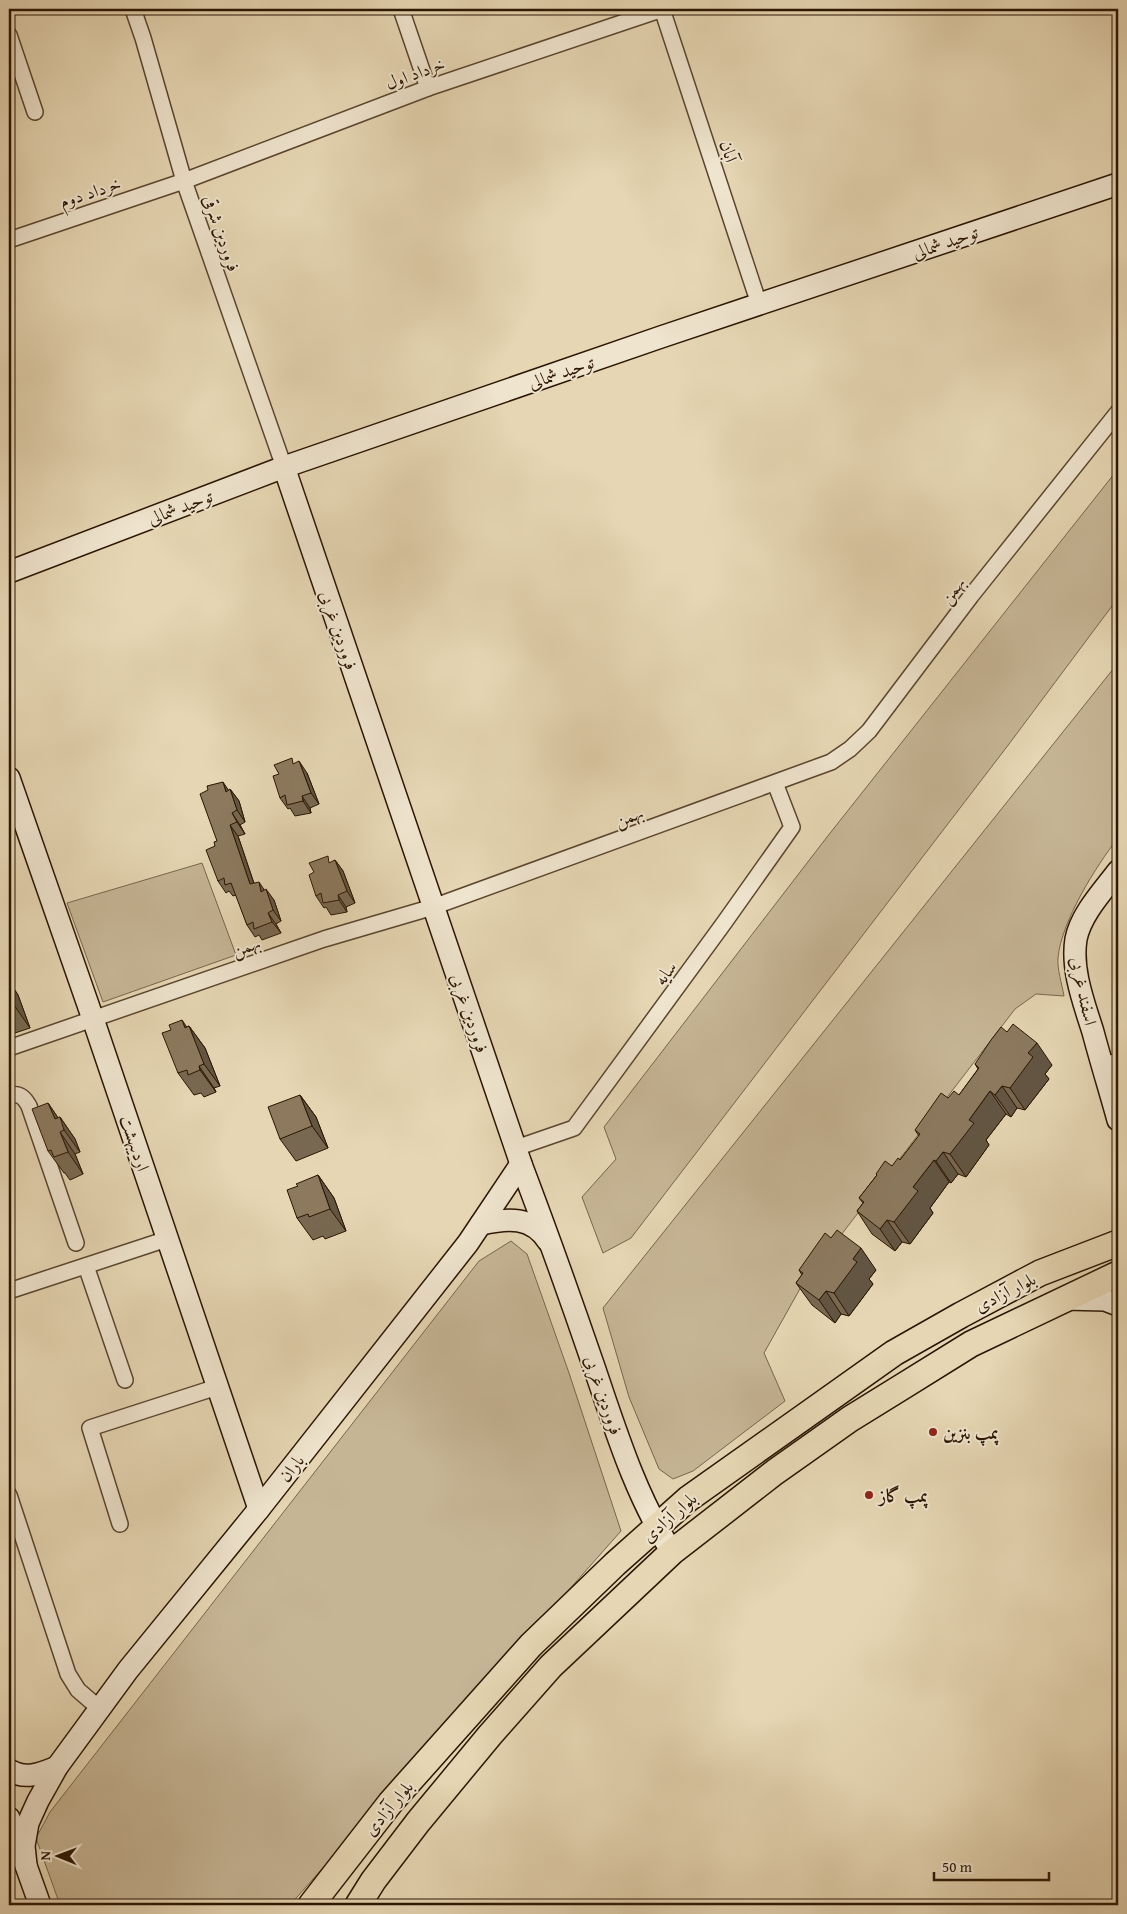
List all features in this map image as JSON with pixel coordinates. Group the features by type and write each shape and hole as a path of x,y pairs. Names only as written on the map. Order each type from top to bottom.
{"main road":[{"name":"بلوار آزادی","path":"312,1905 391,1802 531,1644 688,1499 894,1353 961,1315 1040,1274 1113,1242"},
{"name":"بلوار آزادی","path":"358,1905 373,1881 418,1822 551,1666 666,1558 775,1472 850,1419 971,1344 1118,1274"},
{"path":"666,1558 657,1554 650,1546 656,1528 674,1526 681,1534 692,1537"}],"street":[{"name":"فروردین شرقی","path":"133,9 144,38 184,181 284,467"},
{"path":"401,9 428,88"},
{"name":"خرداد اول","path":"184,181 428,88 663,9"},
{"name":"آبان","path":"663,9 759,304"},
{"path":"9,35 14,70 35,112"},
{"name":"خرداد دوم","path":"9,240 184,181"},
{"name":"توحید شمالی","path":"9,572 284,467 759,304 1118,184"},
{"name":"بهمن","path":"9,1048 324,939 433,907 831,762 850,749 869,731 971,596 1118,412"},
{"name":"فروردین غربی","path":"284,467 518,1156 554,1250 632,1475 656,1528"},
{"name":"اردیبهشت","path":"9,778 93,1019 258,1509"},
{"name":"سایه","path":"518,1156 574,1128 792,827 775,783"},
{"name":"اسفند غربی","path":"1118,871 1093,904 1084,920 1076,938 1075,953 1080,990 1110,1064 1118,1120"},
{"path":"9,1096 19,1095 25,1098 29,1106 76,1242"},
{"name":"باران","path":"26,1865 24,1846 28,1823 57,1767 128,1670 258,1509 481,1224 518,1156"},
{"path":"481,1224 500,1220 527,1223 537,1227 554,1250"},
{"path":"9,1291 167,1239"},
{"path":"86,1266 125,1380"},
{"path":"1065,1299 1105,1300 1118,1305"},
{"path":"120,1524 90,1428 217,1387"},
{"path":"9,1495 68,1674 78,1690 100,1708"},
{"path":"9,1770 33,1776 57,1767"},
{"path":"9,1818 40,1905"}],"shaded area":[{"path":"1118,469 1118,598 1009,744 631,1238 603,1253 582,1197 616,1159 604,1127 827,837"},
{"path":"1118,663 1118,838 1090,879 1066,928 1058,958 1064,996 1036,994 1015,1009 801,1287 764,1353 785,1401 693,1471 673,1479 659,1469 629,1397 603,1308"},
{"path":"202,863 236,955 103,1002 67,903"},
{"path":"511,1241 527,1254 569,1373 621,1531 290,1905 60,1905 36,1838 50,1812 479,1261"}],"building":[{"path":"292,758 293,764 299,761 311,793 302,796 303,801 287,805 285,795 280,798 273,776 279,774 274,765"},
{"path":"223,782 226,792 230,789 237,810 232,813 237,822 230,825 250,884 259,882 261,892 266,889 273,910 268,913 272,922 254,929 253,922 247,925 231,883 225,885 224,878 218,881 206,850 215,846 214,842 217,841 200,794 208,790 207,786"},
{"path":"328,856 329,863 335,860 347,891 338,895 339,900 323,903 321,893 316,896 309,875 314,872 309,863"},
{"path":"9,990 14,1005 9,1007"},
{"path":"182,1020 185,1028 189,1026 204,1064 199,1066 200,1070 188,1075 187,1070 178,1073 162,1033 171,1030 169,1025"},
{"path":"1013,1024 1037,1043 1028,1053 1033,1057 1010,1088 1002,1086 995,1095 990,1091 969,1120 974,1123 950,1154 943,1152 936,1161 934,1160 913,1187 918,1191 894,1222 887,1220 880,1229 857,1211 864,1202 859,1198 877,1175 885,1161 892,1166 898,1158 900,1160 920,1134 915,1130 941,1093 948,1098 954,1091 959,1095 979,1068 975,1064 991,1040 1001,1027 1007,1032"},
{"path":"300,1095 312,1126 280,1139 268,1107"},
{"path":"48,1103 55,1119 60,1117 64,1130 60,1132 68,1152 54,1157 51,1150 48,1151 32,1109"},
{"path":"318,1175 330,1209 309,1217 308,1214 297,1218 287,1190"},
{"path":"837,1230 861,1248 853,1259 857,1262 834,1293 826,1291 819,1300 796,1283 803,1273 799,1270 825,1233 831,1238"}],"place":[{"name":"پمپ بنزين","path":"933,1432"},
{"name":"پمپ گاز","path":"869,1495"}]}
